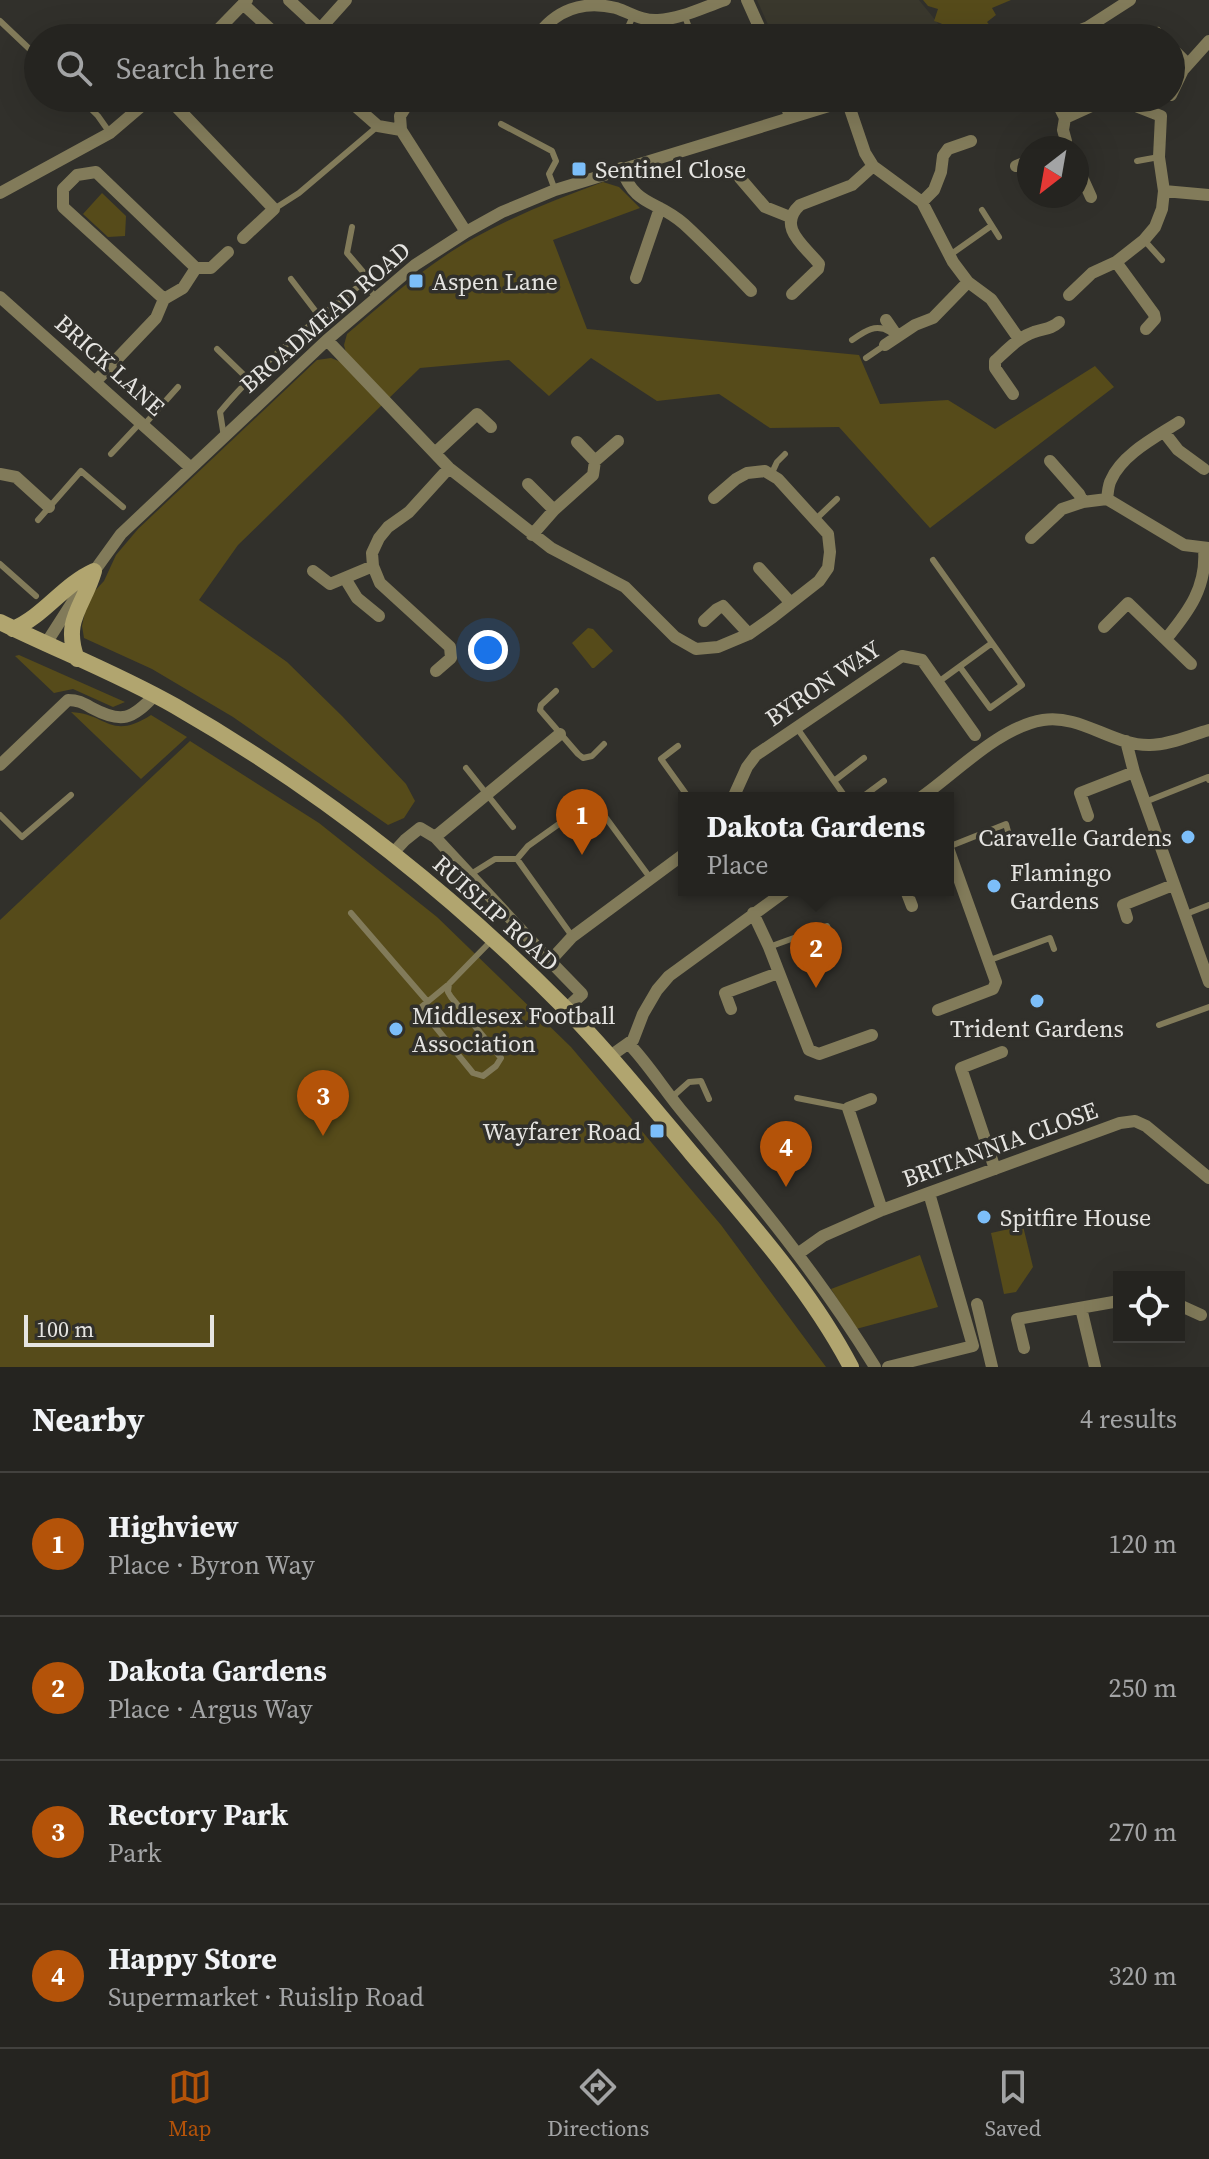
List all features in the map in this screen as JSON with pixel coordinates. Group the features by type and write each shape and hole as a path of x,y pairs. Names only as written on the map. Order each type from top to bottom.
{"main road":[{"path":"6,626 26,623 80,577 94,571"},
{"path":"77,659 72,648 73,621 94,571"},
{"name":"RUISLIP ROAD","path":"6,626 154,696 302,786 393,853 566,1009 609,1057 777,1256 821,1317 851,1367"}],"street":[{"path":"289,0 314,24"},
{"path":"331,24 346,0"},
{"path":"546,24 574,2 607,5 633,16 661,20 725,0"},
{"path":"747,0 758,24"},
{"path":"1100,24 1130,0"},
{"path":"224,24 245,2 266,24"},
{"path":"1199,59 1209,41"},
{"path":"0,193 110,133 135,112"},
{"path":"181,112 274,209 243,238"},
{"path":"362,112 378,126 401,130"},
{"path":"402,112 401,130 466,232"},
{"path":"788,112 790,117"},
{"name":"BROADMEAD ROAD","path":"45,645 121,534 327,340 415,265 466,232 555,190 807,112"},
{"path":"854,112 865,153 873,166 922,202 968,282 991,299 1019,339"},
{"path":"1062,112 1065,136"},
{"path":"1065,118 1078,112"},
{"path":"1151,112 1161,116"},
{"path":"1069,295 1092,273 1116,262 1144,240 1155,227 1162,209 1164,191 1159,157 1163,112"},
{"path":"922,202 934,190 943,156 948,149 971,141"},
{"path":"792,294 818,269 819,264 791,232 790,217 800,205 852,185 873,166"},
{"path":"621,168 627,184 638,198 684,224 751,291"},
{"path":"164,299 63,207 63,189 77,175 96,172 196,268 211,268 228,252"},
{"path":"740,178 765,207 790,217"},
{"path":"1164,191 1209,195"},
{"path":"1089,193 1091,197"},
{"path":"636,278 660,208"},
{"path":"1116,262 1154,314 1155,319 1146,329"},
{"path":"96,381 156,318 164,299 183,288 196,268"},
{"path":"885,345 933,318 968,282"},
{"name":"BRICK LANE","path":"0,297 191,468"},
{"path":"886,320 897,336"},
{"path":"1013,394 995,368 995,361 1019,339 1035,331 1046,331 1059,322"},
{"path":"327,340 449,468 532,535 567,558 625,587 675,637 696,649 718,647 749,634 819,581 828,568 830,552 828,534 778,479 765,471 747,473 714,498"},
{"path":"435,453 477,414 491,427"},
{"path":"1107,499 1111,480 1124,462 1179,422"},
{"path":"1164,432 1178,450 1204,469"},
{"path":"532,535 593,475 595,461 618,441"},
{"path":"577,442 595,461"},
{"path":"1050,461 1083,502"},
{"path":"436,671 451,658 450,647 380,583 372,553 388,527 409,512 449,468"},
{"path":"0,474 16,477 49,507"},
{"path":"528,484 554,510"},
{"path":"1031,538 1062,509 1107,499 1184,545 1206,548 1205,565 1193,605 1166,639"},
{"path":"313,571 330,584 346,580 373,566"},
{"path":"759,568 790,602"},
{"path":"346,580 357,598 379,616"},
{"path":"1104,627 1128,603 1191,664"},
{"path":"704,621 723,606 749,634"},
{"name":"BYRON WAY","path":"736,792 756,755 902,656 922,660 975,735"},
{"path":"1,760 68,700 76,700 116,717 129,717 138,713 154,696"},
{"path":"930,792 1012,731 1044,719 1070,721 1126,741 1150,745 1209,730"},
{"path":"435,837 560,734"},
{"path":"1126,741 1134,772 1209,982"},
{"path":"1088,816 1080,793 1134,772"},
{"path":"393,853 420,828 435,837 582,994 566,1009"},
{"path":"550,961 572,937 678,859"},
{"path":"938,1010 993,989 996,982 990,960 954,879"},
{"path":"1127,918 1123,905 1173,885"},
{"path":"609,1057 629,1044 650,1002 669,976 778,896"},
{"path":"908,896 912,906"},
{"path":"753,913 809,1050 819,1054 872,1035"},
{"path":"731,1009 725,993 778,973"},
{"path":"629,1044 799,1253 832,1298 875,1367"},
{"path":"995,1169 961,1068 1002,1052"},
{"path":"871,1099 848,1108 882,1210"},
{"name":"BRITANNIA CLOSE","path":"799,1253 823,1236 882,1210 1120,1123 1135,1121 1146,1126 1209,1178"},
{"path":"888,1367 936,1361 973,1346 929,1193"},
{"path":"1024,1348 1017,1319 1113,1302"},
{"path":"977,1304 992,1367"},
{"path":"1081,1308 1095,1367"},
{"path":"1185,1308 1201,1315"}],"lane":[{"path":"684,14 688,24"},
{"path":"629,24 633,16"},
{"path":"0,21 24,44"},
{"path":"94,112 110,133"},
{"path":"501,124 552,151 556,161 549,174 555,190"},
{"path":"274,209 299,193 378,126"},
{"path":"1137,161 1159,157"},
{"path":"982,210 999,237"},
{"path":"950,255 991,226"},
{"path":"224,437 220,412 249,380 363,283 364,273 347,253 352,227"},
{"path":"1144,240 1162,260"},
{"path":"291,279 320,317"},
{"path":"363,283 376,297"},
{"path":"852,340 865,330 879,328 897,336"},
{"path":"866,358 885,345"},
{"path":"217,349 249,380"},
{"path":"111,454 178,387"},
{"path":"771,475 785,454"},
{"path":"38,520 81,471 123,507"},
{"path":"815,520 837,499"},
{"path":"933,560 1022,685 990,708 960,667"},
{"path":"0,564 36,596"},
{"path":"937,683 992,643"},
{"path":"556,691 541,705 540,710 560,734 583,758 592,756 604,744"},
{"path":"797,728 842,792"},
{"path":"678,746 661,759 685,792"},
{"path":"834,781 864,758"},
{"path":"466,768 513,827"},
{"path":"1145,802 1208,777 1209,780"},
{"path":"869,792 884,781"},
{"path":"0,815 22,837 71,795"},
{"path":"471,874 495,859 517,859 528,846 587,804 598,807 651,879"},
{"path":"954,846 1006,824 1009,835"},
{"path":"517,859 572,937"},
{"path":"1184,915 1209,905"},
{"path":"351,913 427,1001"},
{"path":"769,947 827,926 831,935"},
{"path":"990,960 1050,938 1054,949"},
{"path":"449,984 451,997 501,1058 483,1076 473,1073 420,1008 449,984 492,940"},
{"path":"1159,1025 1209,1007"},
{"path":"671,1098 689,1082 701,1081 709,1099"},
{"path":"797,1098 848,1108"}],"shaded area":[{"path":"757,0 919,0 939,24 768,24"},
{"path":"923,0 1011,0 992,8 996,15 987,22 989,24 942,24 934,21 938,9 928,6"},
{"path":"603,182 619,187 640,208 553,240 587,329 859,355 880,404 948,400 995,429 1095,366 1114,387 930,528 839,427 770,428 719,394 657,401 591,358 549,396 509,360 420,368 238,545 199,600 287,662 406,784 415,801 404,818 388,825 233,717 152,669 84,638 82,626 88,598 104,581 116,555 138,529 317,360 331,358 349,365 344,345 347,334 424,271 490,230 538,207"},
{"path":"102,193 126,216 125,236 108,237 83,214"},
{"path":"588,628 593,629 613,651 594,668 572,643"},
{"path":"19,655 125,702 113,707 73,689 54,693 15,656"},
{"path":"71,712 117,726 126,726 151,715 187,737 141,779"},
{"path":"190,741 319,823 437,917 571,1047 721,1225 826,1367 0,1367 0,920"},
{"path":"1023,1226 1033,1267 1016,1292 1004,1294 991,1233"},
{"path":"920,1255 938,1307 856,1329 831,1289"}],"place":[{"name":"Sentinel Close","path":"579,169"},
{"name":"Aspen Lane","path":"416,281"},
{"name":"Caravelle Gardens","path":"1188,837"},
{"name":"Highview","path":"582,855"},
{"name":"Flamingo Gardens","path":"994,886"},
{"name":"Dakota Gardens","path":"816,988"},
{"name":"Trident Gardens","path":"1037,1001"},
{"name":"Middlesex Football Association","path":"396,1029"},
{"name":"Wayfarer Road","path":"657,1131"},
{"name":"Rectory Park","path":"323,1136"},
{"name":"Happy Store","path":"786,1187"},
{"name":"Spitfire House","path":"984,1217"}]}
